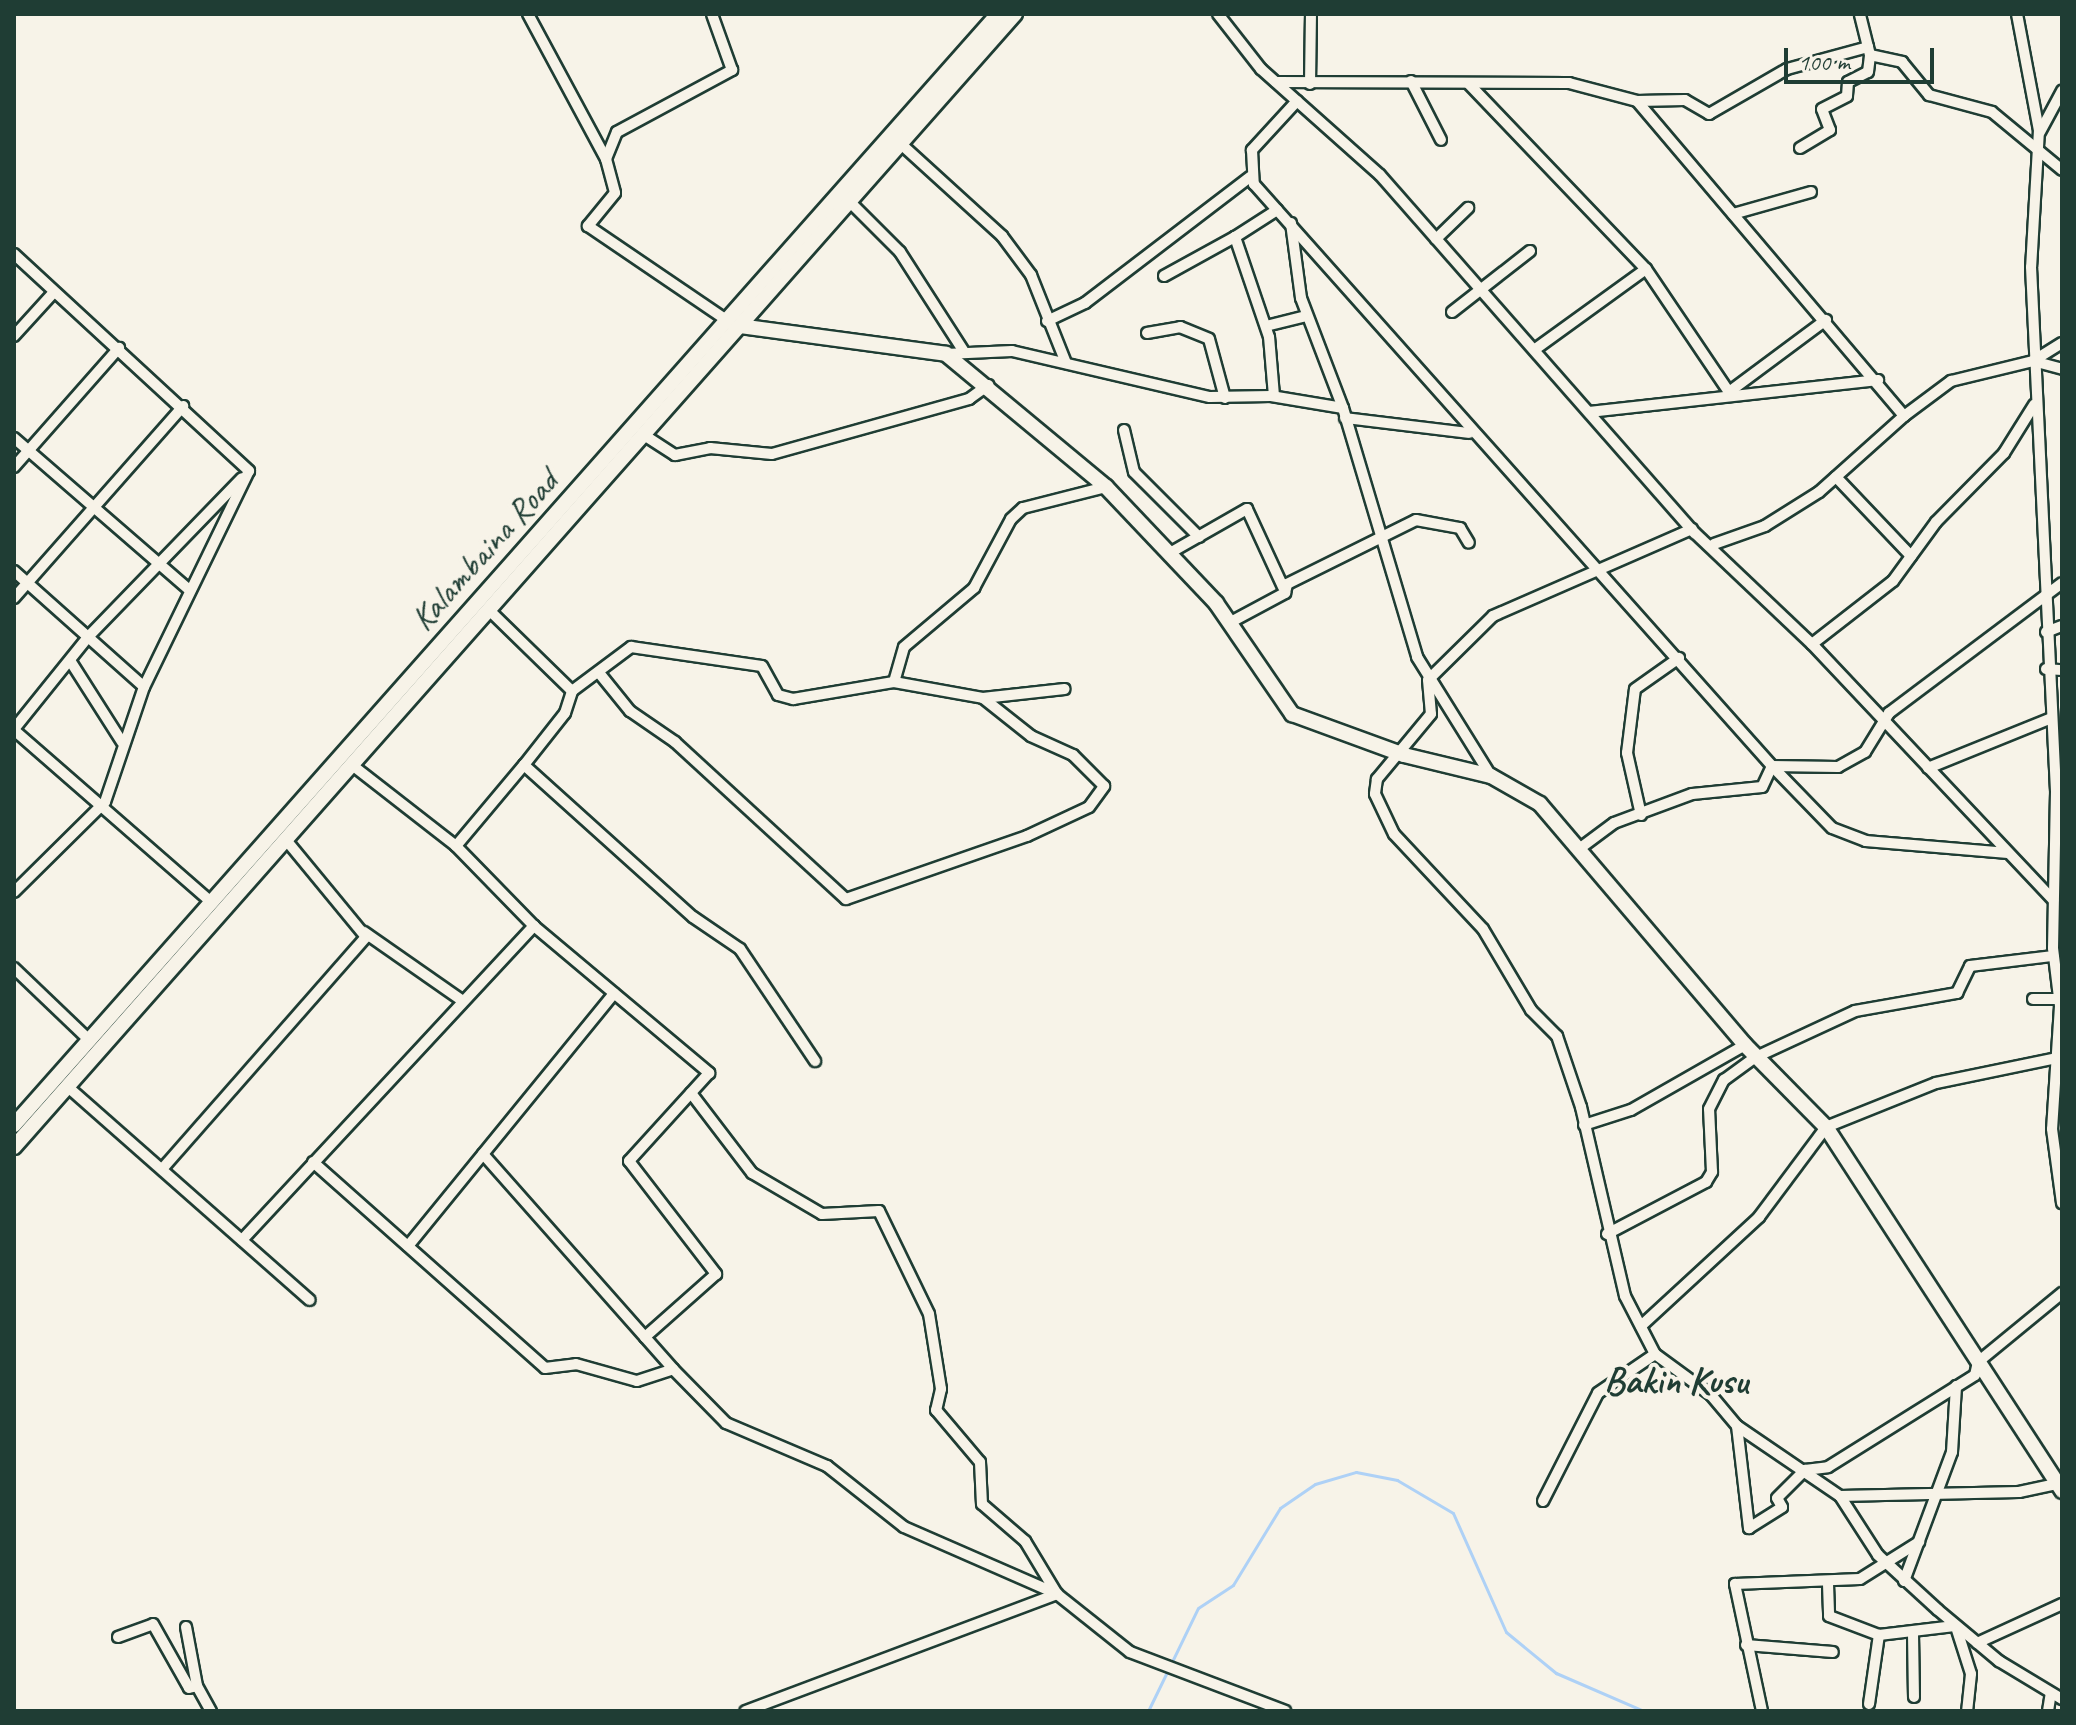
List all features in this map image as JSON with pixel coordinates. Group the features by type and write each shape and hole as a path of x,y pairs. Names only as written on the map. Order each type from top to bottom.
{"main road":[{"name":"Kalambaina Road","path":"14,1125 211,902 734,324 998,14"},
{"path":"14,1147 644,435 734,324 851,203 1015,14"},
{"path":"734,324 946,354 988,385 1106,487 1229,623 1292,714 1404,755 1491,776 1540,804 1745,1045 1826,1127 2061,1485"}],"street":[{"path":"528,14 606,159 615,193 588,226 734,324"},
{"path":"606,159 617,132 732,70 712,14"},
{"path":"1218,14 1276,82 1380,175 1692,529 1714,544 1812,644 2053,900"},
{"path":"1310,84 1311,14"},
{"path":"1800,148 1830,130 1822,109 1847,96 1848,82 1868,72 1869,51 1860,14"},
{"path":"2017,14 2039,134 2033,361 2057,886 2053,900 2060,981 2058,1057 2062,1203"},
{"path":"1276,82 1370,88 1411,81 1569,83 1637,101 1685,100 1709,114 1787,69 1869,51 1902,62 1929,95 1992,112 2062,170"},
{"path":"1411,81 1441,140"},
{"path":"1468,83 1646,269 1729,392"},
{"path":"2039,134 2062,91"},
{"path":"1297,101 1252,150 1250,177 1469,433 1679,658 1772,766 1832,828 1866,841 2008,853"},
{"path":"1637,101 1878,380 1904,416"},
{"path":"901,144 1002,236 1031,275 1066,363"},
{"path":"1047,321 1085,303 1250,177"},
{"path":"1733,214 1811,192"},
{"path":"851,203 908,261 963,350"},
{"path":"1436,239 1468,208"},
{"path":"1164,276 1277,210"},
{"path":"1291,223 1306,316 1344,413 1379,538 1428,680 1431,714 1404,755 1377,779 1382,812 1483,929 1531,1010 1557,1036 1584,1125 1607,1234 1641,1326 1655,1354 1711,1395 1737,1426 1840,1496 1885,1562 1953,1624 2062,1699"},
{"path":"1235,237 1266,326 1274,396"},
{"path":"1452,312 1530,251"},
{"path":"14,254 183,406 249,471"},
{"path":"1534,350 1646,269"},
{"path":"14,336 54,292"},
{"path":"1266,326 1306,316"},
{"path":"1729,392 1826,320"},
{"path":"1147,333 1180,327 1209,339 1225,398"},
{"path":"1714,544 1765,526 1836,477 1904,416 1951,381 2033,361 2062,343"},
{"path":"14,467 119,348"},
{"path":"946,354 963,350 1066,363 1225,398 1274,396 1344,413 1469,433"},
{"path":"2033,361 2062,369"},
{"path":"1589,412 1729,392 1878,380"},
{"path":"644,435 675,455 710,448 772,454 969,399 988,385"},
{"path":"1812,644 1893,581 1911,556 2004,453 2036,404"},
{"path":"14,598 183,406"},
{"path":"1124,430 1134,472 1199,537"},
{"path":"14,438 159,560 187,588"},
{"path":"211,902 105,802 14,729 71,662 88,637 159,560 249,471"},
{"path":"14,892 105,802 122,742 187,588 249,471"},
{"path":"1836,477 1911,556"},
{"path":"894,682 904,647 974,588 1011,519 1023,508 1106,487"},
{"path":"1168,554 1247,509 1285,593 1229,623"},
{"path":"1283,587 1416,520 1460,528 1469,543"},
{"path":"1428,680 1493,616 1594,567 1692,529"},
{"path":"14,571 144,687"},
{"path":"1772,766 1838,767 1865,752 1886,725 1889,713 2062,583"},
{"path":"489,610 572,691"},
{"path":"2046,632 2062,626"},
{"path":"456,846 565,713 572,691 600,674 631,647 762,666 778,695 793,699 894,682 983,698 1065,689"},
{"path":"1641,815 1627,753 1635,689 1679,658"},
{"path":"71,662 122,742"},
{"path":"2046,669 2062,670"},
{"path":"600,674 630,711 675,742 846,899 1027,836 1089,807 1104,786 1073,755 1031,736 983,698"},
{"path":"1428,680 1491,776"},
{"path":"1928,768 2049,719"},
{"path":"352,765 456,846 534,926 709,1073 629,1161 716,1274 645,1337"},
{"path":"524,765 693,917 740,949 815,1061"},
{"path":"1579,849 1614,823 1692,794 1762,787 1772,766"},
{"path":"286,840 364,932 460,999"},
{"path":"242,1240 460,999 534,926"},
{"path":"163,1168 364,932"},
{"path":"1607,1234 1706,1182 1712,1172 1709,1109 1724,1080 1756,1057 1855,1011 1957,993 1970,966 2056,949"},
{"path":"14,968 89,1040"},
{"path":"408,1246 614,993"},
{"path":"2033,999 2059,999"},
{"path":"1584,1125 1631,1110 1745,1045"},
{"path":"1641,1326 1759,1217 1826,1127 1936,1083 2058,1057"},
{"path":"68,1087 310,1300"},
{"path":"691,1093 752,1173 822,1214 879,1211 929,1314 941,1389 936,1410 980,1462 982,1504 1025,1541 1057,1594"},
{"path":"483,1154 673,1369 726,1423 827,1466 904,1527 1057,1594 1130,1652 1285,1711"},
{"path":"313,1162 545,1368 576,1364 637,1381 673,1369"},
{"path":"1737,1426 1749,1528 1782,1507 1777,1498 1805,1470 1828,1467 1975,1375 1978,1362 2062,1293"},
{"path":"1543,1501 1598,1393 1655,1354"},
{"path":"1904,1581 1941,1492 1956,1386"},
{"path":"1840,1496 2061,1485"},
{"path":"1762,1711 1735,1584 1789,1578 1828,1584 1860,1579 1919,1542"},
{"path":"1828,1584 1829,1616 1879,1635 1913,1634 1953,1624"},
{"path":"745,1711 1057,1594"},
{"path":"1977,1643 2062,1604"},
{"path":"118,1637 153,1624 189,1688 197,1686"},
{"path":"1953,1624 1971,1674 1967,1711"},
{"path":"186,1627 197,1686 211,1711"},
{"path":"1913,1634 1914,1697"},
{"path":"1869,1704 1879,1635"},
{"path":"1746,1645 1833,1652"},
{"path":"2048,1711 2051,1693"}],"waterway":[{"path":"1148,1711 1198,1608 1233,1585 1280,1508 1315,1484 1356,1472 1397,1480 1453,1513 1506,1632 1556,1673 1644,1711"}],"district":[{"name":"Bakin Kusu","path":"1676,1381"}]}
